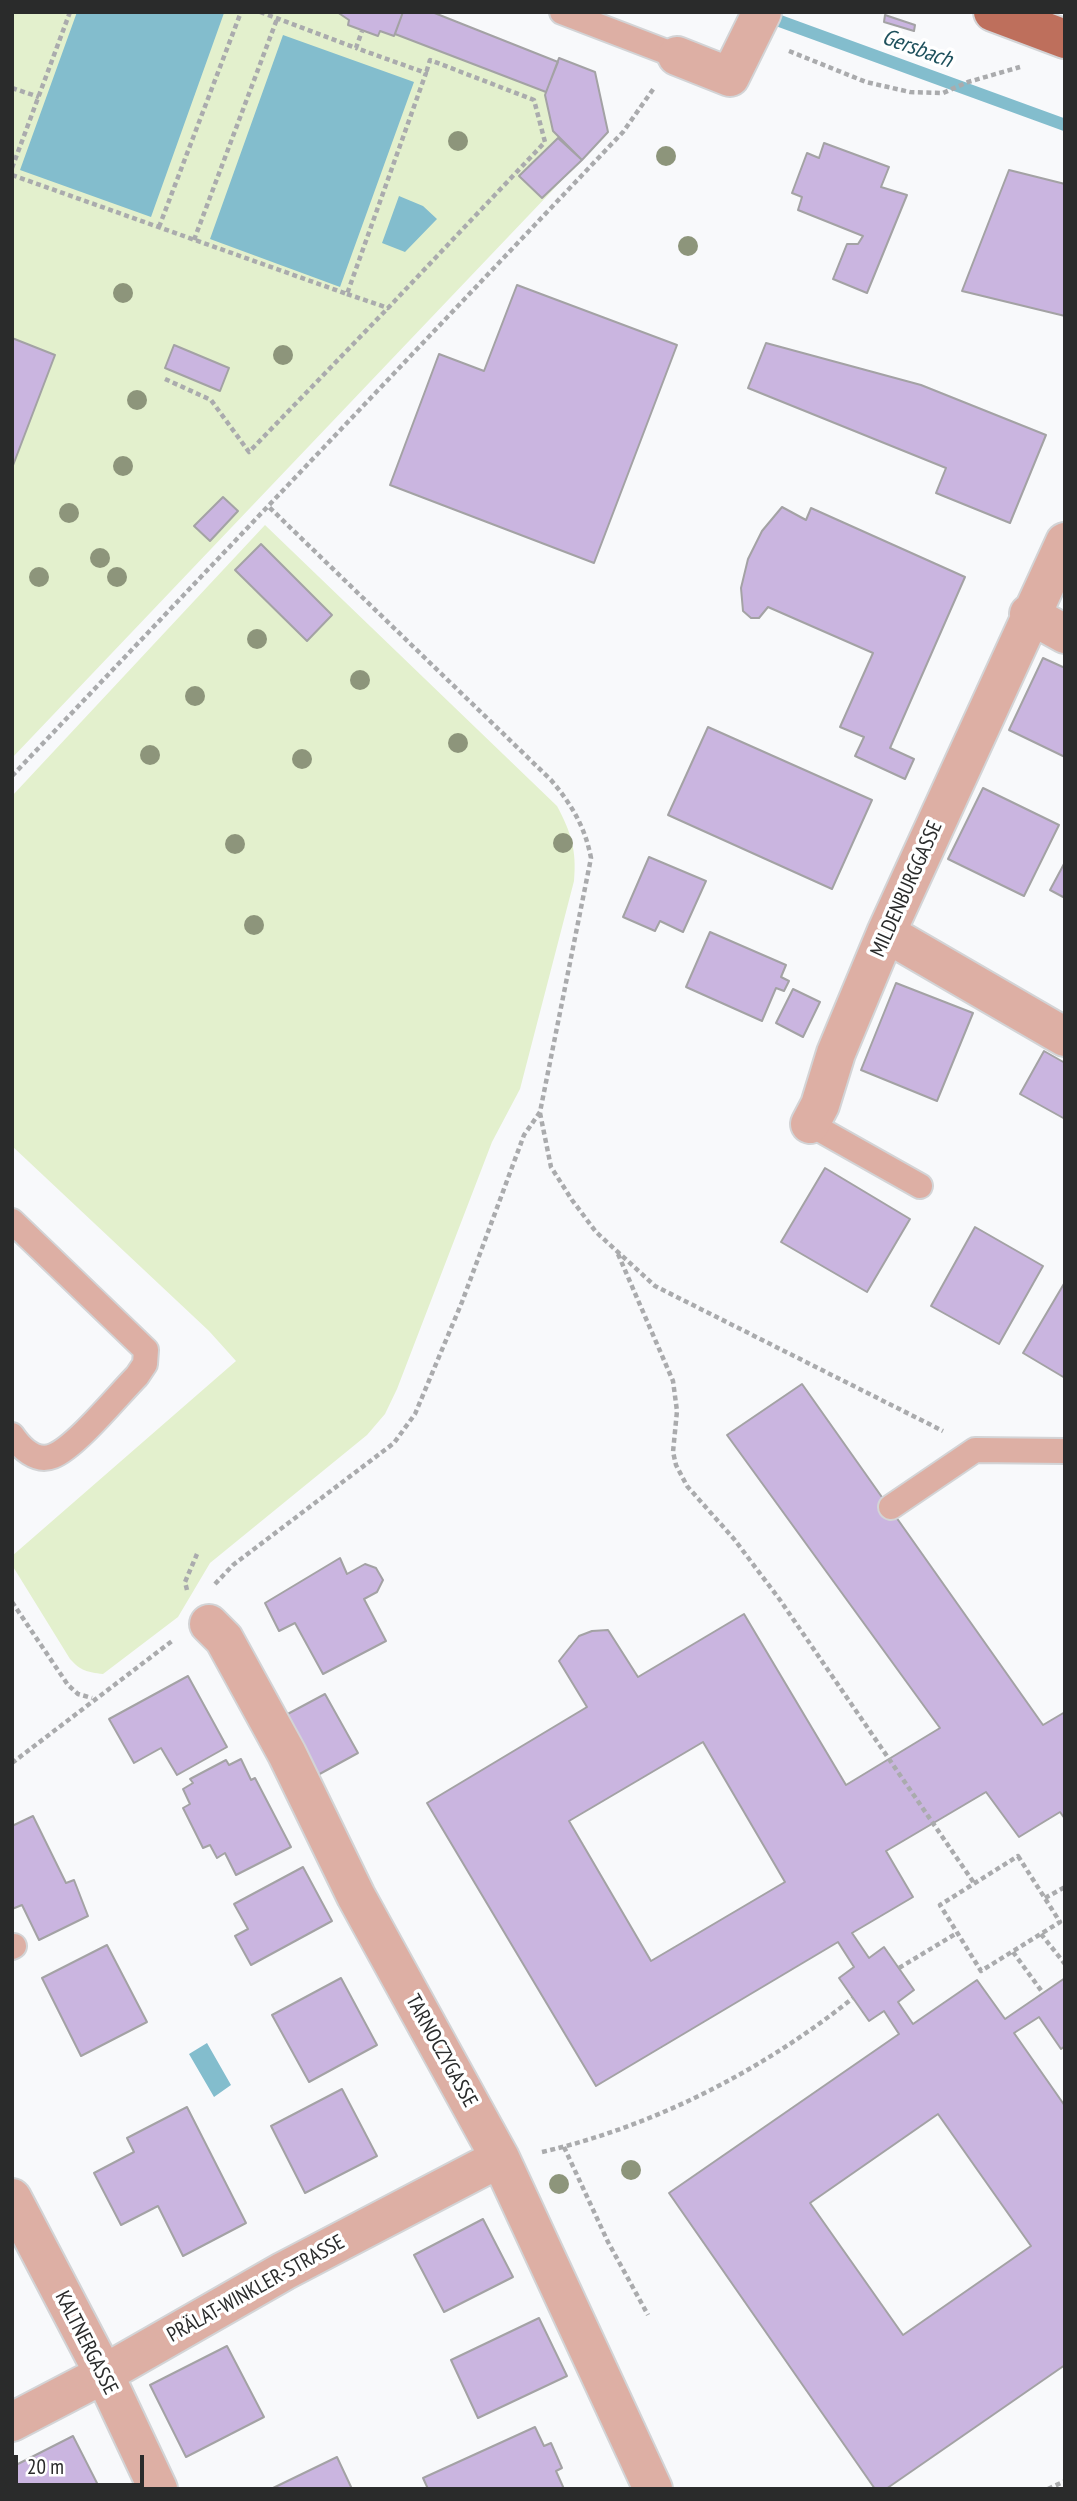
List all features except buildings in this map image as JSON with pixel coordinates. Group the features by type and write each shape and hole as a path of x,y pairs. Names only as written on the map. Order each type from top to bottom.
{"main road":[{"path":"993,12 1065,39"}],"street":[{"path":"677,56 730,77 759,20"},
{"name":"MILDENBURGGASSE","path":"810,1124 820,1105 836,1054 886,933 1029,614 1065,542"},
{"path":"1029,614 1065,634"},
{"path":"886,933 1065,1037"},
{"name":"TARNOCZYGASSE","path":"193,1631 224,1639 287,1754 356,1896 500,2158 653,2489"},
{"name":"PRÄLAT-WINKLER-STRASSE","path":"12,2422 103,2375 284,2271 500,2158"},
{"name":"KALTNERGASSE","path":"12,2198 158,2489"}],"lane":[{"path":"562,12 677,56"},
{"name":"MILDENBURGGASSE","path":"810,1124 920,1186"},
{"path":"12,1221 146,1350 145,1364 137,1376 66,1447 51,1457 34,1456 12,1435"},
{"path":"891,1507 975,1450 1065,1451"}],"path":[{"path":"12,168 70,12"},
{"path":"159,227 241,12"},
{"path":"260,12 426,73"},
{"path":"194,240 277,19"},
{"path":"759,20 779,46 866,82 910,93 943,93 994,73"},
{"path":"356,48 362,31"},
{"path":"12,776 623,132 677,56"},
{"path":"164,379 211,400 249,452 545,142 534,100 430,60 347,294"},
{"path":"12,88 38,97"},
{"path":"12,175 388,309"},
{"path":"268,506 551,780 582,823 591,859 588,881 540,1112 551,1167 580,1211 618,1254 655,1286 933,1425 975,1450"},
{"path":"213,1587 233,1565 394,1443 415,1414 462,1302 524,1135 540,1112"},
{"path":"618,1254 673,1381 677,1411 673,1452 687,1486 780,1600 974,1883"},
{"path":"12,1602 68,1685 78,1694 93,1699"},
{"path":"12,1763 93,1699 193,1631"},
{"path":"1018,1856 1059,1922 981,1971 940,1905 974,1883 1018,1856"},
{"path":"1045,1898 1065,1887"},
{"path":"899,1968 957,1933"},
{"path":"1041,1934 1065,1964"},
{"path":"1013,1952 1043,1993"},
{"path":"500,2158 564,2147 660,2113 730,2079 807,2035 853,1998"},
{"path":"564,2147 608,2242 648,2315"},
{"path":"1048,2489 1065,2481"}],"green space":[{"path":"12,12 432,12 557,61 559,58 595,72 608,132 12,758 12,468 55,355 12,338"},
{"path":"265,525 557,806 572,842 574,881 520,1089 492,1142 385,1414 367,1435 210,1563 178,1617 103,1674 88,1672 70,1659 12,1565 12,1556 236,1361 209,1331 12,1146 12,796"}],"water":[{"path":"77,12 224,13 151,217 20,170"},
{"path":"283,35 414,82 340,287 210,239"},
{"path":"399,196 423,206 437,219 405,252 382,243"},
{"path":"207,2043 231,2085 214,2097 189,2054"}],"waterway":[{"name":"Gersbach","path":"766,16 1065,125"}]}
